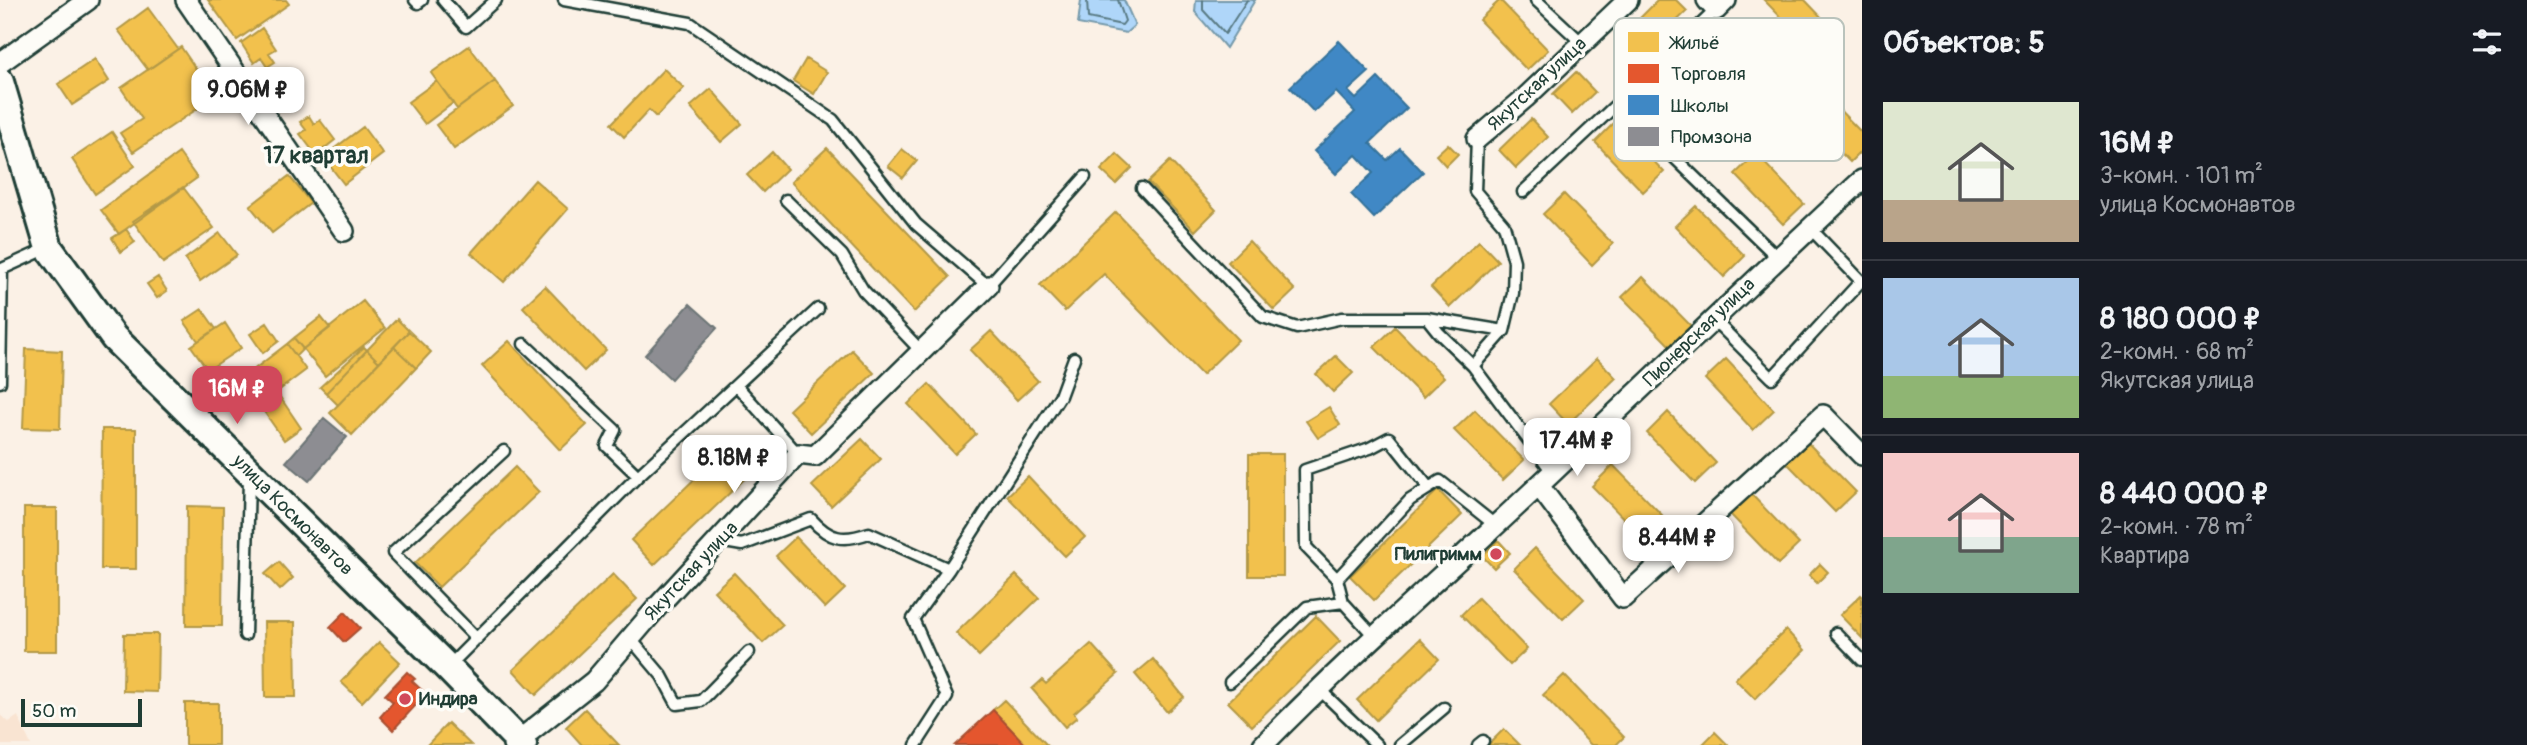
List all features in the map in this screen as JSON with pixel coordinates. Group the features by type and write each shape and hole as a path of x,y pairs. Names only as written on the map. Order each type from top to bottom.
{"street":[{"path":"0,63 88,0"},
{"path":"186,0 344,231"},
{"name":"Якутская улица","path":"1477,139 1525,98 1628,0"},
{"name":"улица Космонавтов","path":"0,82 49,248 114,338 448,668 518,743"},
{"name":"Пионерская улица","path":"1263,745 1374,636 1546,479 1862,180"},
{"name":"Якутская улица","path":"518,743 594,681 798,454 815,456 988,286"},
{"path":"1546,479 1623,598 1823,415 1862,455"}],"lane":[{"path":"415,0 418,3 422,0"},
{"path":"443,0 466,27 496,0"},
{"path":"564,0 690,23 701,30 833,120 916,223 988,286 1085,177"},
{"path":"1536,0 1582,43"},
{"path":"1701,18 1716,3"},
{"path":"1523,192 1614,107"},
{"path":"1474,366 1504,331 1513,293 1514,261 1504,225 1475,191 1477,139"},
{"path":"1678,161 1778,258"},
{"path":"1142,188 1263,317 1297,327 1342,318 1427,318 1504,331"},
{"path":"786,200 842,255 863,290 921,351"},
{"path":"1713,319 1772,378 1861,281 1810,228"},
{"path":"0,382 2,269 49,248"},
{"path":"448,668 638,476 818,309"},
{"path":"1427,318 1474,366 1546,479"},
{"path":"524,344 615,430 607,446 638,476"},
{"path":"916,745 947,697 913,619 949,569 1060,396 1073,358"},
{"path":"736,385 798,454"},
{"path":"1374,636 1343,602 1337,579 1306,547 1305,470 1370,448 1389,438 1429,488"},
{"path":"477,639 393,553 504,451"},
{"path":"245,635 249,471"},
{"path":"1337,579 1410,500 1440,481 1495,525"},
{"path":"719,541 742,545 811,519 824,533 849,540 869,533 949,569"},
{"path":"1230,682 1307,607 1343,602"},
{"path":"1836,633 1862,660"},
{"path":"630,638 662,676 677,704 701,701 749,652"},
{"path":"1318,689 1377,745"},
{"path":"1400,745 1444,708"}],"shaded area":[{"path":"0,715 9,722 18,716 31,745 0,745"}],"water":[{"path":"1081,0 1124,0 1135,25 1126,33 1078,24"},
{"path":"1196,0 1255,0 1226,48 1195,12"}],"building: Жильё":[{"path":"208,0 286,0 289,4 237,40"},
{"path":"1500,0 1548,50 1527,70 1479,20"},
{"path":"1658,0 1676,0 1687,11 1680,18 1640,18"},
{"path":"1764,0 1805,0 1822,18 1782,18"},
{"path":"148,8 178,49 148,70 118,30"},
{"path":"262,28 276,49 269,53 275,62 267,67 261,58 254,63 241,43"},
{"path":"469,46 495,81 457,109 431,73"},
{"path":"181,47 215,97 133,152 120,133 142,119 121,88"},
{"path":"95,59 109,81 72,105 58,84"},
{"path":"806,59 827,72 814,94 793,81"},
{"path":"664,69 684,88 656,117 649,110 624,137 611,124"},
{"path":"1576,72 1595,92 1572,114 1553,94"},
{"path":"437,81 453,103 425,124 408,102"},
{"path":"495,81 513,106 454,149 436,125"},
{"path":"711,89 742,124 721,142 690,107"},
{"path":"1844,115 1862,133 1862,150 1850,162 1844,156"},
{"path":"309,116 314,124 320,120 335,140 316,155 300,134 306,130 300,122"},
{"path":"1531,119 1548,137 1516,168 1499,150"},
{"path":"1614,123 1614,161 1654,161 1664,172 1643,192 1595,142"},
{"path":"363,127 383,154 344,184 323,157"},
{"path":"112,132 135,166 95,194 72,159"},
{"path":"1448,144 1458,154 1446,166 1436,155"},
{"path":"827,148 950,277 914,312 791,182"},
{"path":"902,149 917,161 903,178 888,166"},
{"path":"772,152 787,169 763,192 747,175"},
{"path":"179,153 197,178 119,234 101,210"},
{"path":"1117,154 1132,168 1116,184 1101,170"},
{"path":"1170,161 1216,210 1195,231 1148,182"},
{"path":"1749,161 1763,161 1804,204 1783,224 1735,174"},
{"path":"289,176 311,203 272,233 250,206"},
{"path":"535,180 568,209 504,282 471,253"},
{"path":"183,187 214,228 163,263 133,221"},
{"path":"1564,194 1613,244 1592,265 1543,214"},
{"path":"1696,206 1745,256 1724,277 1675,226"},
{"path":"1116,212 1238,340 1202,375 1104,274 1065,311 1040,285"},
{"path":"126,229 135,242 121,252 112,238"},
{"path":"220,233 237,255 200,281 185,259"},
{"path":"1249,241 1295,290 1274,310 1228,262"},
{"path":"1479,241 1498,261 1450,307 1431,287"},
{"path":"158,277 167,291 157,298 147,284"},
{"path":"1643,277 1692,327 1671,347 1622,297"},
{"path":"545,286 606,350 584,371 523,307"},
{"path":"363,301 385,328 325,376 303,349"},
{"path":"202,309 216,329 198,341 184,321"},
{"path":"321,317 330,328 303,349 294,338"},
{"path":"397,319 409,331 379,362 367,350"},
{"path":"225,323 241,348 208,370 191,346"},
{"path":"267,323 279,341 263,353 250,334"},
{"path":"1395,327 1444,377 1423,397 1374,347"},
{"path":"409,331 431,352 416,368 394,347"},
{"path":"991,331 1038,381 1017,400 970,350"},
{"path":"294,338 303,349 296,356 287,344"},
{"path":"509,341 587,425 560,450 482,366"},
{"path":"287,344 306,370 254,409 235,384"},
{"path":"364,347 367,350 326,393 320,387"},
{"path":"394,347 416,368 352,435 330,413"},
{"path":"26,349 62,351 60,429 23,428"},
{"path":"367,350 379,362 338,405 326,393"},
{"path":"852,350 874,373 811,433 789,410"},
{"path":"1336,356 1353,373 1333,392 1316,374"},
{"path":"1597,358 1616,378 1568,424 1549,404"},
{"path":"1726,359 1774,410 1753,430 1705,379"},
{"path":"929,384 976,434 955,454 908,404"},
{"path":"276,391 301,428 284,440 258,403"},
{"path":"1329,407 1340,425 1318,438 1306,421"},
{"path":"1475,410 1524,460 1503,480 1454,430"},
{"path":"1668,412 1716,463 1695,483 1647,433"},
{"path":"102,429 136,429 136,569 101,569"},
{"path":"862,439 881,459 831,506 812,486"},
{"path":"1807,442 1856,492 1835,512 1786,462"},
{"path":"731,444 755,469 654,565 631,540"},
{"path":"1249,454 1283,454 1283,576 1249,576"},
{"path":"1613,465 1662,515 1641,536 1592,486"},
{"path":"515,467 539,492 439,587 415,563"},
{"path":"1028,476 1085,537 1065,556 1007,496"},
{"path":"1438,490 1462,515 1374,600 1350,576"},
{"path":"1751,494 1799,544 1778,564 1730,514"},
{"path":"187,506 223,507 222,626 186,626"},
{"path":"24,508 57,508 57,651 24,651"},
{"path":"796,537 845,589 825,608 776,556"},
{"name":"Пилигримм","path":"1498,540 1510,553 1494,568 1482,556"},
{"path":"1535,548 1584,599 1563,619 1514,569"},
{"path":"279,562 293,578 280,590 265,574"},
{"path":"1820,564 1828,572 1817,583 1809,575"},
{"path":"734,573 783,625 763,643 714,591"},
{"path":"613,574 637,599 536,695 513,670"},
{"path":"1016,575 1039,598 979,656 956,633"},
{"path":"1862,596 1862,638 1840,615"},
{"path":"1478,598 1527,649 1510,665 1461,615"},
{"path":"1316,616 1340,641 1252,726 1228,702"},
{"path":"264,622 295,622 296,697 265,697"},
{"path":"1786,630 1805,650 1755,699 1735,679"},
{"path":"124,634 158,634 157,692 123,691"},
{"path":"1420,639 1439,659 1376,720 1357,700"},
{"path":"379,642 400,662 362,702 341,682"},
{"path":"1091,644 1118,674 1074,713 1077,717 1065,727 1032,689 1042,680 1046,684"},
{"path":"1153,659 1184,697 1167,712 1135,674"},
{"path":"1564,675 1624,737 1616,745 1591,745 1543,695"},
{"path":"1004,700 1047,745 1026,745 993,710"},
{"path":"185,703 218,703 218,745 185,745"},
{"path":"585,709 619,745 582,745 566,727"},
{"path":"448,723 471,745 427,745"},
{"path":"1504,729 1520,745 1488,745"},
{"path":"1715,732 1728,745 1702,745"}],"building: Торговля":[{"path":"345,612 360,628 344,642 330,627"},
{"name":"Индира","path":"407,672 426,694 393,730 380,717 393,702 385,695"},
{"path":"993,710 1026,745 955,745"}],"building: Школы":[{"path":"1339,41 1369,72 1348,91 1356,99 1378,78 1407,108 1370,143 1387,160 1400,148 1423,172 1374,218 1351,194 1373,173 1356,155 1336,174 1314,151 1355,112 1336,92 1314,112 1290,87"}],"building: Промзона":[{"path":"690,304 717,328 671,379 645,355"},
{"path":"324,418 347,437 309,481 286,462"}],"place":[{"name":"Пилигримм","path":"1496,554"},
{"name":"Индира","path":"405,699"}],"district":[{"name":"17 квартал","path":"316,155"}]}
